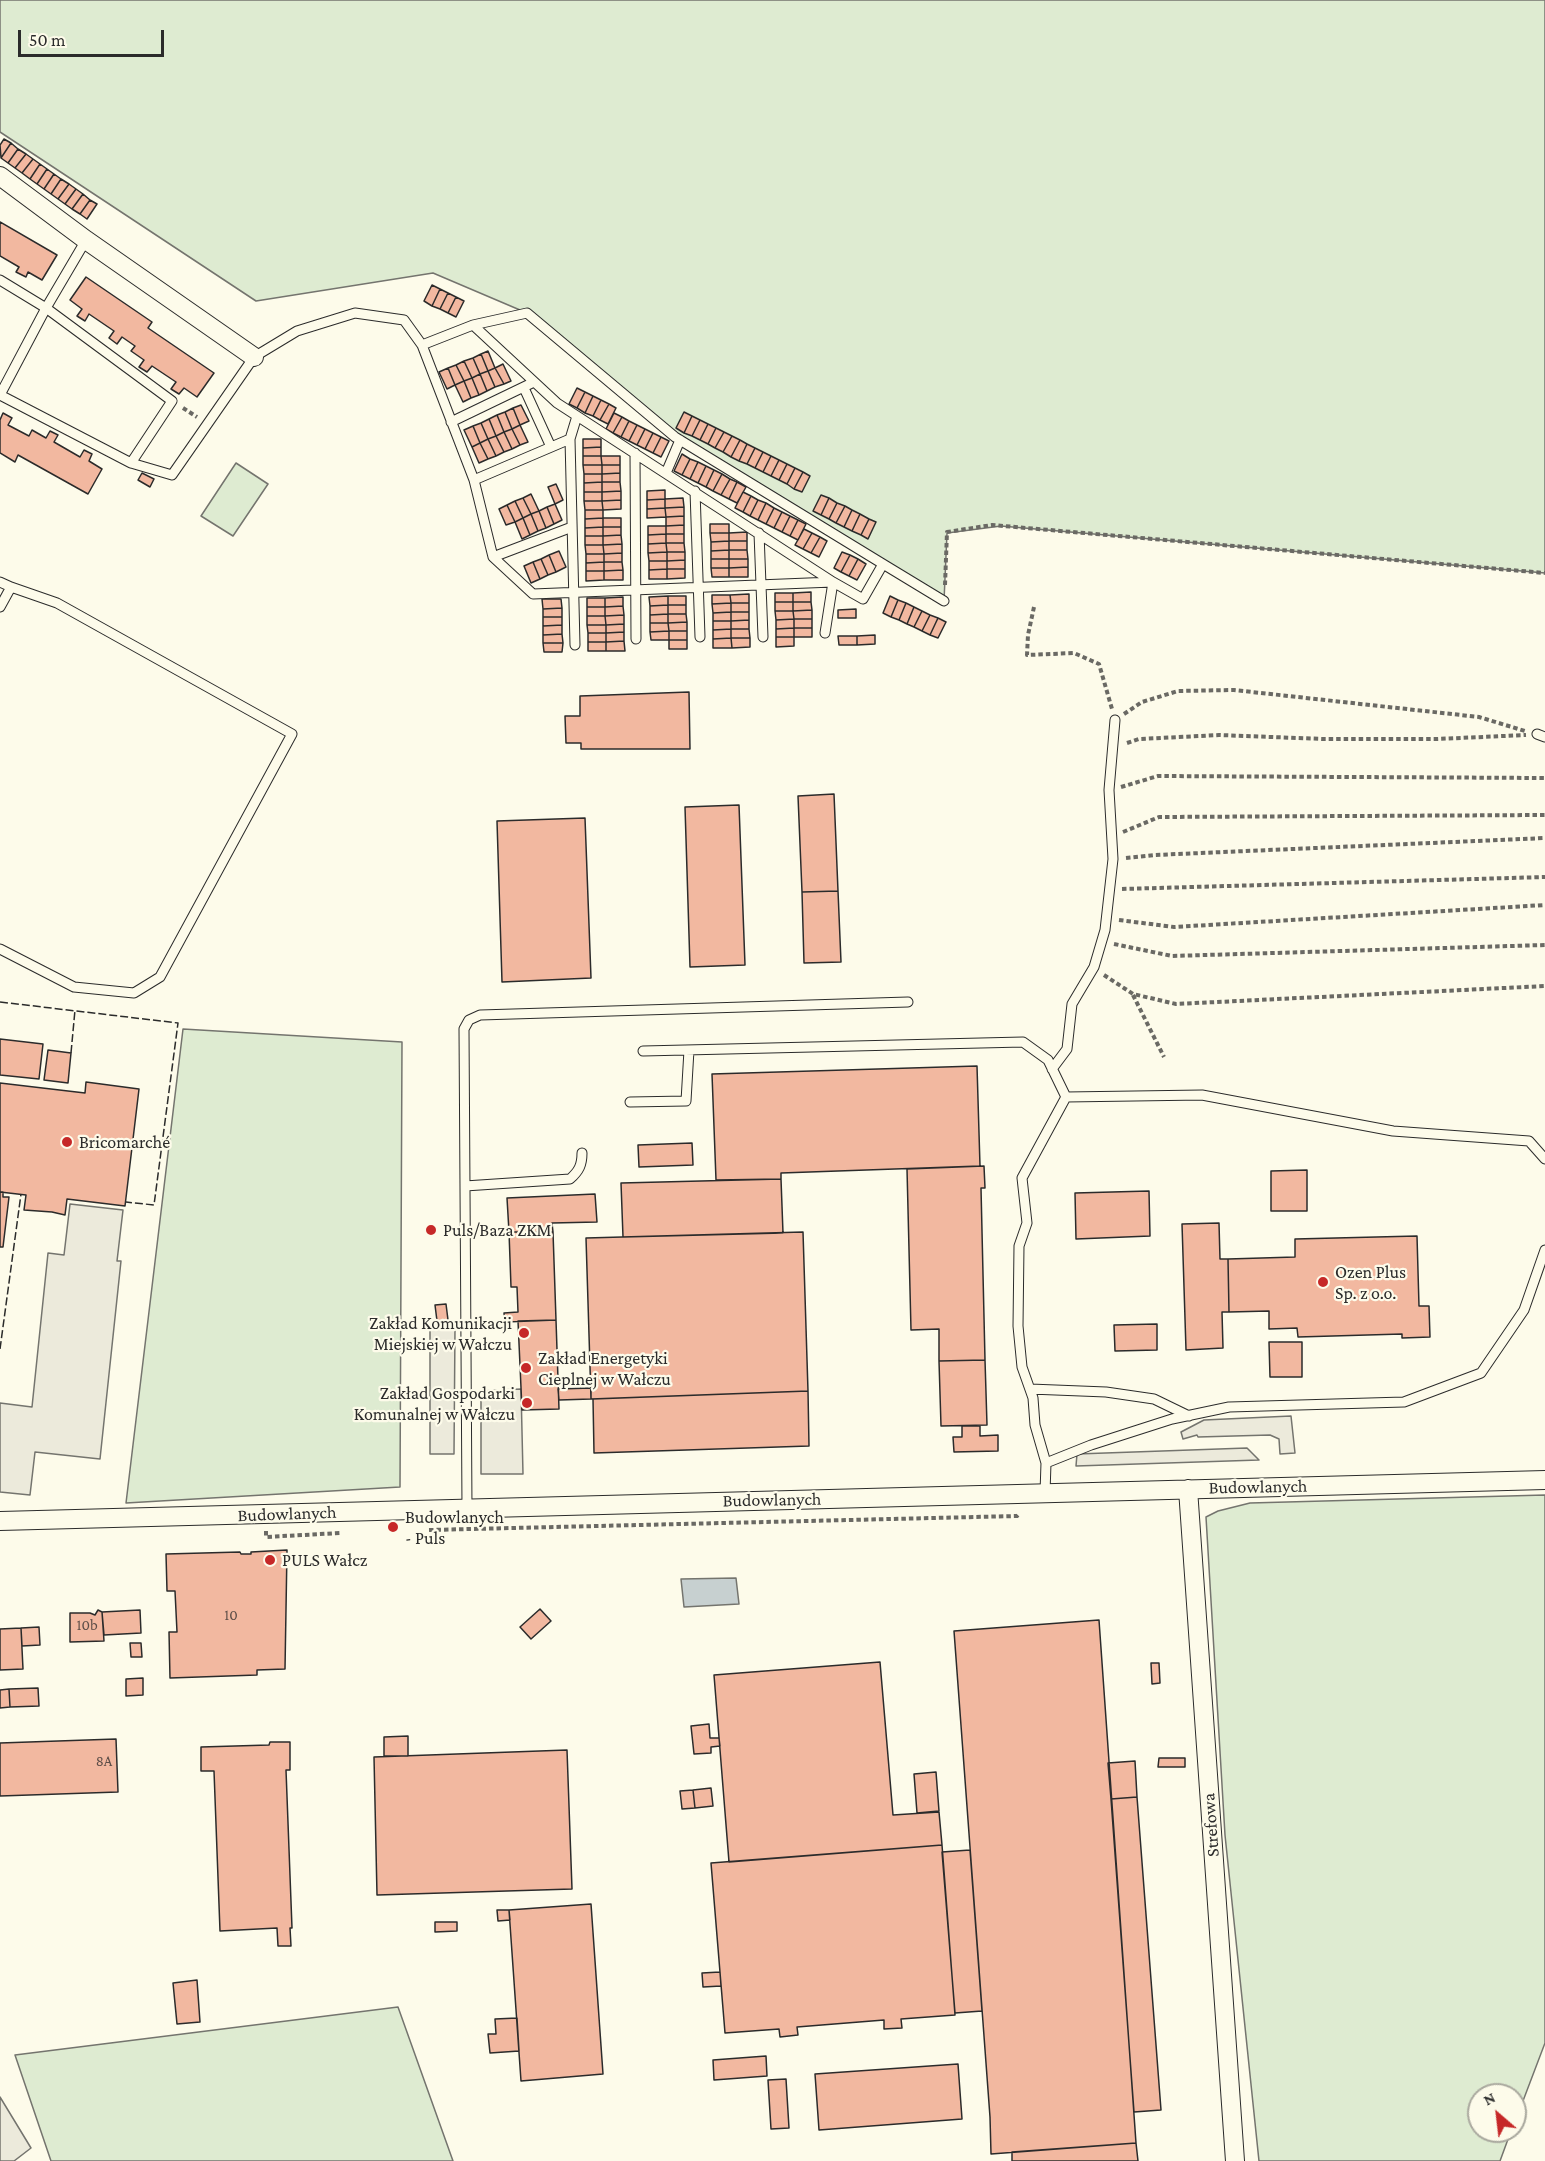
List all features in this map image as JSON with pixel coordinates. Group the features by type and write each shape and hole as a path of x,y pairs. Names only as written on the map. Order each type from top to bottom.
{"street":[{"path":"0,176 86,240 254,357"},
{"name":"Budowlanych","path":"0,1521 1545,1480"},
{"name":"Strefowa","path":"1188,1489 1235,2161"}],"lane":[{"path":"86,240 46,308 0,395 131,463 172,475 209,425 254,357 297,331 355,313 404,320 422,345 474,480 493,557 533,594 833,582"},
{"path":"0,280 46,308 172,401 131,463"},
{"path":"422,345 473,326 527,313 680,440 944,601"},
{"path":"473,326 557,403 862,599 883,564"},
{"path":"451,422 534,382"},
{"path":"524,388 550,447"},
{"path":"575,645 570,438 577,416"},
{"path":"474,480 570,438"},
{"path":"666,473 680,440"},
{"path":"635,453 636,639"},
{"path":"695,491 700,637"},
{"path":"493,557 572,527"},
{"path":"759,533 763,637"},
{"path":"0,582 57,603 292,734 160,977 135,993 74,987 0,949"},
{"path":"825,633 833,582"},
{"path":"0,607 11,587"},
{"path":"1052,1069 1067,1049 1072,1004 1094,968 1106,919 1113,860 1109,790 1115,720"},
{"path":"467,1508 464,1029 469,1020 480,1015 908,1002"},
{"path":"643,1052 1023,1042 1048,1060 1066,1097"},
{"path":"630,1102 687,1101 689,1050"},
{"path":"1066,1097 1202,1095 1393,1131 1529,1141 1545,1159"},
{"path":"1046,1493 1046,1463 1035,1425 1033,1398 1022,1367 1018,1326 1019,1246 1027,1223 1022,1178 1066,1097"},
{"path":"465,1186 570,1179 582,1164 582,1153"},
{"path":"1046,1463 1091,1445 1172,1419 1229,1407 1404,1402 1481,1373 1524,1310 1545,1250"},
{"path":"1030,1389 1106,1392 1154,1399 1189,1416"}],"path":[{"path":"172,401 209,425"},
{"path":"944,601 947,532 992,525 1545,573"},
{"path":"1034,607 1028,635 1027,655 1074,652 1100,664 1115,720 1142,702 1178,691 1234,690 1479,717 1541,736"},
{"path":"1112,749 1139,739 1219,735 1324,739 1541,736"},
{"path":"1109,790 1158,776 1545,778"},
{"path":"1112,837 1159,817 1545,815"},
{"path":"1113,860 1167,855 1545,838"},
{"path":"1110,889 1545,877"},
{"path":"1106,919 1174,927 1545,905"},
{"path":"1102,941 1172,956 1545,945"},
{"path":"1094,968 1133,994 1176,1004 1545,986"},
{"path":"1133,994 1164,1057"}],"green space":[{"path":"0,0 1545,0 1545,573 1001,526 947,533 944,601 680,440 527,313 433,273 256,301 0,132"},
{"path":"236,463 268,484 233,536 201,516"},
{"path":"183,1029 402,1042 400,1487 126,1503"},
{"path":"1545,1495 1545,2043 1527,2090 1527,2083 1467,2083 1467,2143 1507,2143 1500,2161 1259,2161 1225,1835 1206,1517 1218,1511 1250,1503"},
{"path":"398,2007 453,2161 51,2161 15,2055"}],"shaded area":[{"path":"70,1204 123,1210 117,1261 121,1261 100,1459 35,1452 30,1495 0,1492 0,1403 32,1407 48,1253 64,1255"},
{"path":"430,1328 455,1328 454,1454 430,1454"},
{"path":"521,1389 523,1474 481,1474 481,1391"},
{"path":"1291,1416 1295,1453 1280,1454 1279,1439 1270,1435 1198,1437 1197,1435 1183,1439 1181,1432 1204,1420"},
{"path":"1247,1448 1259,1460 1076,1466 1077,1454"},
{"path":"736,1578 739,1604 684,1607 681,1579"},
{"path":"0,2097 31,2148 14,2161 0,2161"}],"building":[{"path":"4,139 11,143 1,158 0,145"},
{"path":"11,143 18,149 8,163 1,158"},
{"path":"18,149 26,154 15,168 8,163"},
{"path":"26,154 33,159 22,173 15,168"},
{"path":"33,159 40,164 30,179 22,173"},
{"path":"40,164 47,169 37,184 30,179"},
{"path":"47,169 54,174 44,189 37,184"},
{"path":"54,174 61,179 51,194 44,189"},
{"path":"61,179 69,184 58,199 51,194"},
{"path":"69,184 76,189 65,204 58,199"},
{"path":"76,189 83,194 72,209 65,204"},
{"path":"83,194 90,200 80,214 72,209"},
{"path":"90,200 97,204 87,219 80,214"},
{"path":"0,222 57,255 42,280 28,272 26,277 16,272 19,267 0,256"},
{"path":"86,277 152,322 148,328 214,373 197,397 184,388 179,394 171,389 176,382 152,366 147,372 139,367 144,360 131,351 135,346 122,337 117,344 109,338 114,331 89,314 85,321 77,316 82,309 70,300"},
{"path":"432,285 440,289 432,306 424,301"},
{"path":"440,289 448,293 440,309 432,306"},
{"path":"448,293 456,297 448,313 440,309"},
{"path":"456,297 464,301 456,317 448,313"},
{"path":"488,351 495,368 488,371 481,354"},
{"path":"481,354 488,371 480,374 473,358"},
{"path":"473,358 480,374 472,378 464,361"},
{"path":"464,361 472,378 464,381 456,365"},
{"path":"503,364 511,381 504,384 495,368"},
{"path":"456,365 464,381 455,385 448,368"},
{"path":"448,368 455,385 447,389 439,372"},
{"path":"495,368 504,384 495,387 488,371"},
{"path":"488,371 495,387 487,391 480,374"},
{"path":"480,374 487,391 479,395 472,378"},
{"path":"472,378 479,395 471,398 464,381"},
{"path":"464,381 471,398 463,402 455,385"},
{"path":"577,388 585,392 577,408 569,404"},
{"path":"585,392 593,396 585,413 577,408"},
{"path":"593,396 601,400 593,416 585,413"},
{"path":"601,400 609,404 600,420 593,416"},
{"path":"609,404 616,408 608,424 600,420"},
{"path":"521,405 529,421 520,425 513,408"},
{"path":"513,408 520,425 512,429 505,412"},
{"path":"505,412 512,429 504,432 497,415"},
{"path":"684,412 692,416 684,433 676,428"},
{"path":"3,413 12,418 8,425 29,436 32,430 46,438 50,431 58,435 54,442 80,457 84,450 92,454 89,461 102,469 88,494 18,455 15,462 0,453 0,420"},
{"path":"614,413 622,417 613,433 606,429"},
{"path":"497,415 504,432 496,436 489,419"},
{"path":"692,416 700,420 692,436 684,433"},
{"path":"622,417 629,421 621,437 613,433"},
{"path":"489,419 496,436 488,439 481,423"},
{"path":"700,420 708,424 700,440 692,436"},
{"path":"629,421 637,425 629,441 621,437"},
{"path":"481,423 488,439 480,443 473,426"},
{"path":"708,424 716,428 708,444 700,440"},
{"path":"520,425 528,442 520,445 512,429"},
{"path":"637,425 645,429 637,445 629,441"},
{"path":"473,426 480,443 472,447 464,430"},
{"path":"716,428 724,432 715,448 708,444"},
{"path":"512,429 520,445 512,449 504,432"},
{"path":"645,429 653,433 645,449 637,445"},
{"path":"504,432 512,449 504,452 496,436"},
{"path":"724,432 732,436 723,452 715,448"},
{"path":"653,433 661,437 653,453 645,449"},
{"path":"496,436 504,452 496,456 488,439"},
{"path":"732,436 740,440 731,457 723,452"},
{"path":"661,437 669,441 661,457 653,453"},
{"path":"488,439 496,456 488,459 480,443"},
{"path":"583,439 601,439 601,447 583,448"},
{"path":"740,440 747,444 739,461 731,457"},
{"path":"480,443 488,459 479,463 472,447"},
{"path":"747,444 755,448 747,464 739,461"},
{"path":"601,447 601,456 583,456 583,448"},
{"path":"755,448 763,452 755,468 747,464"},
{"path":"763,452 771,456 763,472 755,468"},
{"path":"682,454 690,459 682,475 674,471"},
{"path":"583,456 601,456 602,465 583,465"},
{"path":"601,456 620,456 620,465 602,465"},
{"path":"771,456 779,460 771,476 763,472"},
{"path":"690,459 698,462 690,479 682,475"},
{"path":"779,460 787,464 779,480 771,476"},
{"path":"698,462 706,466 698,483 690,479"},
{"path":"787,464 795,468 787,484 779,480"},
{"path":"583,465 602,465 602,474 584,474"},
{"path":"602,465 620,465 620,473 602,474"},
{"path":"706,466 714,470 706,487 698,483"},
{"path":"795,468 803,472 794,489 787,484"},
{"path":"714,470 722,474 713,491 706,487"},
{"path":"803,472 810,476 802,492 794,489"},
{"path":"142,473 154,479 150,487 138,480"},
{"path":"620,473 620,482 602,482 602,474"},
{"path":"584,474 602,474 602,482 584,483"},
{"path":"722,474 730,479 721,495 713,491"},
{"path":"730,479 737,482 729,499 721,495"},
{"path":"602,482 620,482 621,491 602,492"},
{"path":"602,482 602,492 584,492 584,483"},
{"path":"737,482 746,487 737,503 729,499"},
{"path":"556,484 563,500 555,504 548,487"},
{"path":"665,490 665,499 647,500 647,491"},
{"path":"621,491 621,500 602,501 602,492"},
{"path":"584,492 602,492 602,501 584,501"},
{"path":"743,492 751,496 743,512 735,508"},
{"path":"531,494 539,511 531,514 523,498"},
{"path":"821,495 829,498 821,515 813,511"},
{"path":"751,496 758,500 750,516 743,512"},
{"path":"523,498 531,514 523,518 515,501"},
{"path":"683,498 684,507 665,508 665,499"},
{"path":"829,498 837,503 829,519 821,515"},
{"path":"665,499 665,508 647,509 647,500"},
{"path":"621,500 621,509 603,510 602,501"},
{"path":"758,500 766,503 758,520 750,516"},
{"path":"515,501 523,518 515,522 507,505"},
{"path":"584,501 602,501 603,510 585,510"},
{"path":"766,503 774,508 766,524 758,520"},
{"path":"837,503 845,506 836,523 829,519"},
{"path":"555,504 562,520 554,524 547,507"},
{"path":"507,505 515,522 506,525 499,509"},
{"path":"845,506 852,510 844,527 836,523"},
{"path":"547,507 554,524 546,528 539,511"},
{"path":"684,507 684,516 666,517 665,508"},
{"path":"665,508 666,517 647,518 647,509"},
{"path":"774,508 782,512 774,528 766,524"},
{"path":"585,510 603,510 603,518 585,519"},
{"path":"852,510 860,514 852,531 844,527"},
{"path":"539,511 546,528 538,531 531,514"},
{"path":"782,512 790,516 782,532 774,528"},
{"path":"531,514 538,531 530,535 523,518"},
{"path":"860,514 869,519 861,535 852,531"},
{"path":"684,516 684,525 666,526 666,517"},
{"path":"790,516 798,520 790,536 782,532"},
{"path":"523,518 530,535 522,539 515,522"},
{"path":"603,518 621,518 621,527 603,527"},
{"path":"603,518 603,527 585,528 585,519"},
{"path":"869,519 876,522 868,539 861,535"},
{"path":"798,520 806,524 798,540 790,536"},
{"path":"710,524 729,524 729,533 710,533"},
{"path":"684,525 684,534 666,534 666,526"},
{"path":"648,526 666,526 666,534 648,535"},
{"path":"603,527 621,527 621,535 603,536"},
{"path":"603,527 603,536 585,536 585,528"},
{"path":"804,529 812,533 803,549 795,545"},
{"path":"747,532 747,541 729,541 729,533"},
{"path":"710,533 729,533 729,541 711,542"},
{"path":"812,533 820,537 811,553 803,549"},
{"path":"666,534 666,543 648,544 648,535"},
{"path":"666,534 684,534 684,543 666,543"},
{"path":"621,535 622,544 603,545 603,536"},
{"path":"585,536 603,536 603,545 585,545"},
{"path":"820,537 827,541 819,557 811,553"},
{"path":"729,541 729,550 711,551 711,542"},
{"path":"729,541 747,541 747,550 729,550"},
{"path":"666,543 684,543 685,552 667,552"},
{"path":"666,543 667,552 648,553 648,544"},
{"path":"622,544 622,553 604,554 603,545"},
{"path":"585,545 603,545 604,554 586,554"},
{"path":"729,550 729,559 711,559 711,551"},
{"path":"729,550 747,550 748,559 729,559"},
{"path":"559,551 566,567 556,572 549,555"},
{"path":"667,552 667,561 649,561 648,553"},
{"path":"667,552 685,552 685,560 667,561"},
{"path":"842,552 850,555 841,572 834,568"},
{"path":"622,553 622,562 604,562 604,554"},
{"path":"586,554 604,554 604,562 586,563"},
{"path":"549,555 556,572 548,575 541,559"},
{"path":"850,555 858,559 849,576 841,572"},
{"path":"541,559 548,575 540,579 533,562"},
{"path":"711,559 729,559 729,568 711,568"},
{"path":"729,559 748,559 748,567 729,568"},
{"path":"858,559 866,564 857,580 849,576"},
{"path":"685,560 685,569 667,569 667,561"},
{"path":"649,561 667,561 667,569 649,570"},
{"path":"533,562 540,579 531,583 524,566"},
{"path":"604,562 604,571 586,571 586,563"},
{"path":"604,562 622,562 623,570 604,571"},
{"path":"748,567 748,577 729,577 729,568"},
{"path":"711,568 729,568 729,577 712,577"},
{"path":"667,569 667,579 649,579 649,570"},
{"path":"667,569 685,569 685,578 667,579"},
{"path":"623,570 623,580 604,580 604,571"},
{"path":"586,571 604,571 604,580 586,581"},
{"path":"811,592 811,602 793,602 793,593"},
{"path":"775,593 793,593 793,602 775,602"},
{"path":"749,594 749,603 731,603 730,595"},
{"path":"712,595 730,595 731,603 712,604"},
{"path":"668,596 668,605 650,606 649,597"},
{"path":"668,596 686,596 686,605 668,605"},
{"path":"890,596 898,600 891,617 883,613"},
{"path":"623,597 623,606 605,607 605,598"},
{"path":"587,598 605,598 605,607 587,607"},
{"path":"542,599 561,599 562,608 543,609"},
{"path":"898,600 906,603 899,620 891,617"},
{"path":"775,602 793,602 793,611 775,611"},
{"path":"793,602 811,602 812,610 793,611"},
{"path":"731,603 749,603 749,612 731,612"},
{"path":"731,603 731,612 713,613 712,604"},
{"path":"906,603 914,607 907,624 899,620"},
{"path":"668,605 668,614 650,615 650,606"},
{"path":"668,605 686,605 686,614 668,614"},
{"path":"623,606 624,615 605,616 605,607"},
{"path":"587,607 605,607 605,616 587,616"},
{"path":"914,607 922,611 914,627 907,624"},
{"path":"562,608 562,617 543,617 543,609"},
{"path":"856,609 856,618 838,618 838,610"},
{"path":"812,610 812,619 794,619 793,611"},
{"path":"775,611 793,611 794,619 776,620"},
{"path":"922,611 930,615 922,631 914,627"},
{"path":"731,612 749,612 749,620 731,621"},
{"path":"731,612 731,621 713,621 713,613"},
{"path":"668,614 686,614 687,622 668,623"},
{"path":"668,614 668,623 650,623 650,615"},
{"path":"624,615 624,624 606,625 605,616"},
{"path":"930,615 938,618 930,635 922,631"},
{"path":"587,616 605,616 606,625 587,625"},
{"path":"543,617 562,617 562,625 543,626"},
{"path":"938,618 946,622 938,638 930,635"},
{"path":"794,619 794,628 776,629 776,620"},
{"path":"794,619 812,619 812,628 794,628"},
{"path":"749,620 749,629 731,629 731,621"},
{"path":"713,621 731,621 731,629 713,630"},
{"path":"687,622 687,631 669,631 668,623"},
{"path":"650,623 668,623 669,631 650,632"},
{"path":"624,624 624,632 606,633 606,625"},
{"path":"562,625 562,634 543,635 543,626"},
{"path":"587,625 606,625 606,633 588,633"},
{"path":"794,628 794,637 776,637 776,629"},
{"path":"794,628 812,628 812,637 794,637"},
{"path":"731,629 731,638 713,639 713,630"},
{"path":"731,629 749,629 750,638 731,638"},
{"path":"669,631 669,640 651,640 650,632"},
{"path":"669,631 687,631 687,640 669,640"},
{"path":"624,632 624,641 606,642 606,633"},
{"path":"588,633 606,633 606,642 588,642"},
{"path":"562,634 563,643 543,643 543,635"},
{"path":"875,635 875,644 857,645 857,636"},
{"path":"838,636 857,636 857,645 839,645"},
{"path":"776,637 794,637 794,646 776,647"},
{"path":"731,638 750,638 750,647 732,648"},
{"path":"731,638 732,648 713,648 713,639"},
{"path":"669,640 687,640 687,649 669,649"},
{"path":"624,641 625,651 606,651 606,642"},
{"path":"588,642 606,642 606,651 588,651"},
{"path":"543,643 563,643 562,652 544,652"},
{"path":"689,692 690,749 581,749 581,743 566,743 565,716 580,716 580,696"},
{"path":"834,794 838,891 802,892 798,796"},
{"path":"739,805 745,965 690,967 685,807"},
{"path":"585,818 591,978 502,982 497,821"},
{"path":"838,891 841,962 804,963 802,892"},
{"path":"0,1039 43,1044 39,1079 0,1075"},
{"path":"48,1050 71,1053 68,1083 44,1080"},
{"path":"977,1066 980,1166 781,1173 781,1179 716,1180 712,1074"},
{"name":"Bricomarché","path":"86,1082 139,1089 125,1206 67,1199 65,1215 24,1210 26,1195 0,1192 0,1083 85,1093"},
{"path":"692,1143 693,1165 639,1167 638,1145"},
{"path":"984,1166 985,1188 981,1188 985,1360 939,1361 939,1329 911,1330 907,1169"},
{"path":"1307,1170 1307,1211 1271,1211 1271,1171"},
{"path":"781,1179 783,1233 623,1237 621,1183"},
{"path":"1149,1191 1150,1236 1076,1239 1075,1193"},
{"path":"0,1192 3,1192 3,1197 9,1197 3,1247 0,1247"},
{"path":"595,1194 597,1222 552,1223 553,1232 509,1232 507,1198"},
{"path":"1219,1223 1220,1259 1228,1259 1229,1312 1222,1312 1223,1348 1186,1350 1182,1224"},
{"path":"509,1232 553,1232 556,1320 505,1322 504,1313 518,1312 517,1287 511,1287"},
{"path":"803,1232 808,1391 591,1399 586,1238"},
{"name":"Ozen Plus Sp. z o.o.","path":"1417,1236 1419,1306 1429,1306 1430,1337 1402,1338 1402,1334 1298,1337 1297,1328 1269,1329 1269,1311 1229,1312 1228,1259 1295,1257 1295,1239"},
{"path":"446,1304 448,1320 437,1321 435,1305"},
{"path":"556,1320 559,1409 522,1410 518,1321"},
{"path":"1157,1324 1157,1350 1115,1351 1114,1325"},
{"path":"1269,1342 1302,1342 1302,1377 1270,1377"},
{"path":"985,1360 987,1425 941,1426 939,1361"},
{"path":"591,1388 591,1399 559,1400 558,1389"},
{"path":"808,1391 809,1446 594,1453 593,1399"},
{"path":"962,1426 980,1426 980,1436 998,1435 998,1451 954,1452 953,1437 962,1437"},
{"path":"287,1550 285,1669 257,1670 257,1675 170,1678 169,1632 177,1632 175,1591 167,1591 166,1554 240,1552 251,1554 251,1552"},
{"path":"540,1609 551,1621 531,1639 520,1627"},
{"path":"98,1610 102,1612 104,1641 70,1642 70,1613 95,1615"},
{"path":"140,1610 141,1633 104,1635 102,1612"},
{"path":"1099,1620 1136,2143 991,2154 954,1631"},
{"path":"39,1627 40,1645 22,1646 21,1628"},
{"path":"21,1628 23,1669 0,1670 0,1629"},
{"path":"130,1643 141,1643 142,1657 131,1657"},
{"path":"880,1662 893,1815 939,1812 942,1845 729,1862 714,1675"},
{"path":"1151,1663 1159,1663 1160,1683 1152,1684"},
{"path":"143,1678 143,1695 126,1696 126,1679"},
{"path":"38,1688 39,1706 10,1707 9,1689"},
{"path":"9,1689 10,1707 0,1708 0,1690"},
{"path":"709,1724 710,1738 719,1738 720,1746 711,1747 711,1753 694,1754 691,1726"},
{"path":"408,1736 408,1756 384,1756 384,1737"},
{"path":"116,1739 118,1792 0,1796 0,1743"},
{"path":"270,1742 290,1742 290,1770 286,1770 291,1946 278,1946 277,1928 220,1931 214,1771 201,1771 201,1747 269,1745"},
{"path":"567,1750 572,1889 377,1895 374,1757"},
{"path":"1159,1758 1185,1758 1185,1767 1158,1767"},
{"path":"1135,1761 1137,1797 1111,1799 1108,1763"},
{"path":"936,1772 939,1811 917,1813 914,1774"},
{"path":"711,1788 713,1806 695,1808 693,1790"},
{"path":"693,1790 695,1808 682,1809 680,1791"},
{"path":"1137,1797 1161,2110 1134,2112 1111,1799"},
{"path":"942,1845 955,2015 901,2019 902,2028 884,2029 884,2020 797,2027 798,2035 780,2037 779,2029 725,2033 711,1863"},
{"path":"970,1850 982,2011 955,2013 942,1852"},
{"path":"591,1904 603,2074 521,2081 509,1910"},
{"path":"497,1910 509,1910 510,1920 498,1921"},
{"path":"435,1922 457,1922 457,1931 435,1932"},
{"path":"720,1972 721,1986 703,1987 702,1973"},
{"path":"197,1980 200,2022 177,2024 173,1983"},
{"path":"517,2018 519,2051 490,2053 488,2034 496,2034 495,2019"},
{"path":"766,2056 767,2076 714,2080 713,2060"},
{"path":"958,2064 962,2119 819,2130 815,2074"},
{"path":"786,2079 789,2128 771,2129 768,2080"},
{"path":"1136,2143 1138,2161 1012,2161 1012,2152"}],"fence":[{"path":"0,1002 178,1023 154,1205 126,1202"},
{"path":"71,1053 75,1010"},
{"path":"0,1349 21,1194"}],"place":[{"name":"Bricomarché","path":"67,1142"},
{"name":"Puls/Baza ZKM","path":"431,1230"},
{"name":"Ozen Plus Sp. z o.o.","path":"1323,1282"},
{"name":"Zakład Komunikacji Miejskiej w Wałczu","path":"524,1333"},
{"name":"Zakład Energetyki Cieplnej w Wałczu","path":"526,1368"},
{"name":"Zakład Gospodarki Komunalnej w Wałczu","path":"527,1403"},
{"name":"Budowlanych - Puls","path":"393,1527"},
{"name":"PULS Wałcz","path":"270,1560"}]}
